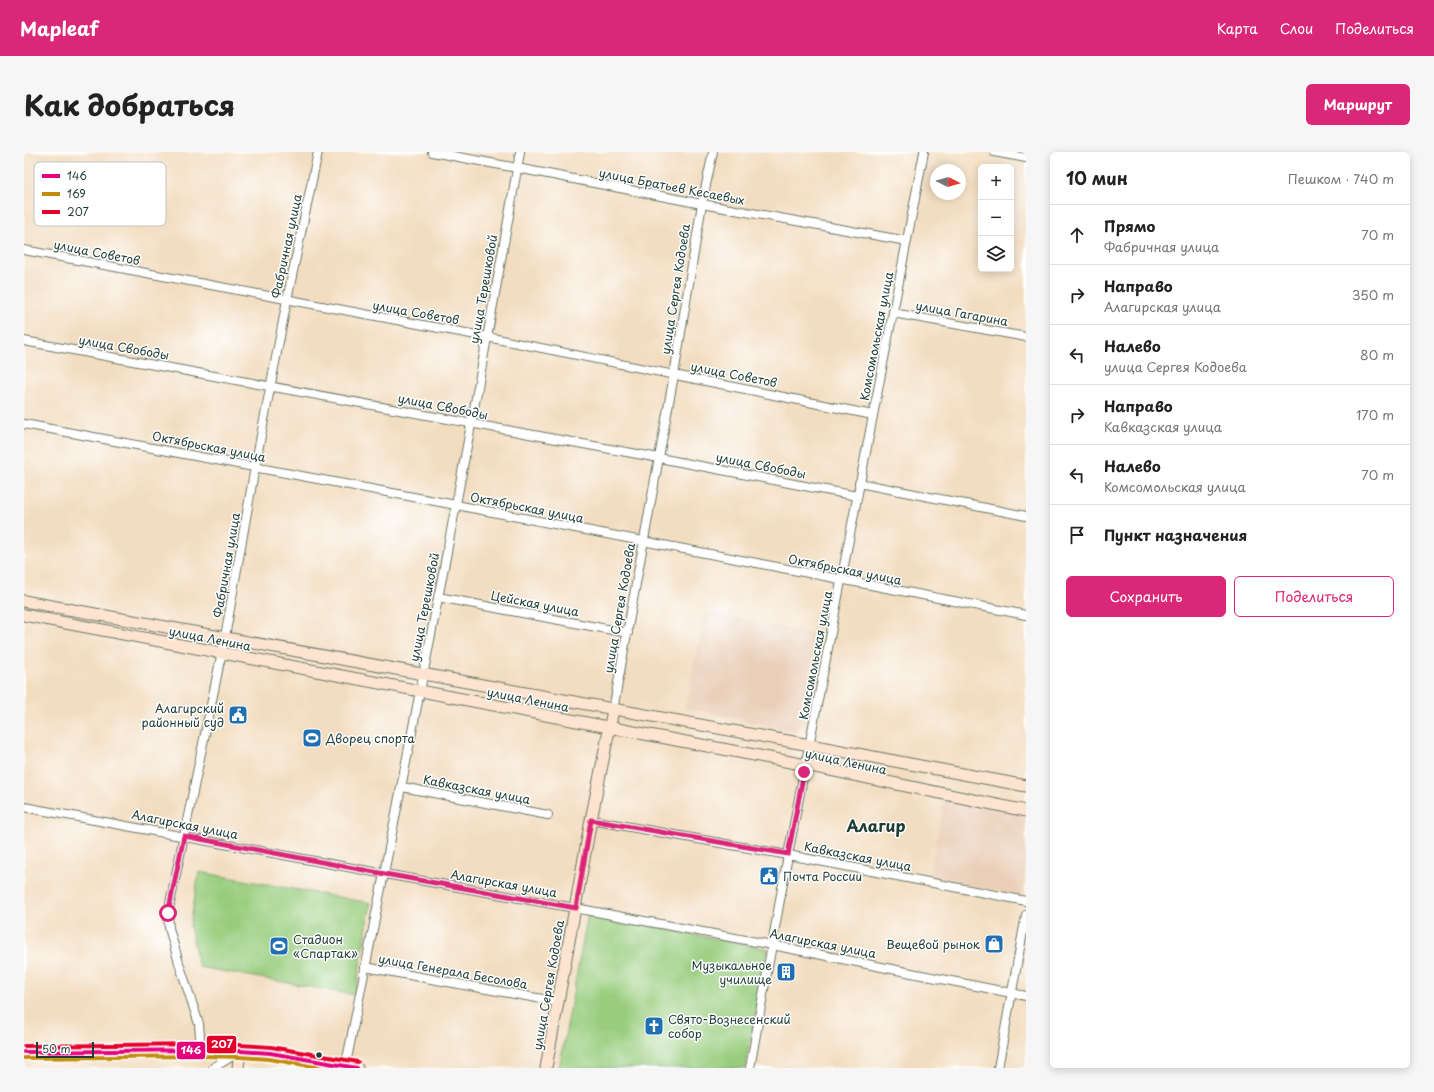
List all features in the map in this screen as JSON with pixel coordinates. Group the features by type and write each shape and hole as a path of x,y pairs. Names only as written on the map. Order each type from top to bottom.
{"street":[{"name":"Фабричная улица","path":"201,1050 199,1024 169,928 168,913 226,637 255,467 287,300 318,152"},
{"name":"улица Братьев Кесаевых","path":"432,152 702,204 907,241"},
{"name":"улица Терешковой","path":"344,1066 348,1054 385,874 472,424 520,152"},
{"name":"улица Сергея Кодоева","path":"546,1068 591,820 628,634 674,374 702,204 713,152"},
{"name":"Комсомольская улица","path":"750,1068 788,854 924,152"},
{"path":"994,152 1026,158"},
{"name":"улица Советов","path":"24,250 487,337 873,415"},
{"name":"улица Гагарина","path":"893,313 1026,337"},
{"name":"улица Свободы","path":"24,341 857,496"},
{"name":"Октябрьская улица","path":"24,424 456,505 1026,616"},
{"path":"859,483 1026,516"},
{"name":"Цейская улица","path":"438,597 628,634"},
{"name":"улица Ленина","path":"24,600 1026,786"},
{"name":"улица Ленина","path":"24,615 806,765 1026,811"},
{"name":"Кавказская улица","path":"402,787 548,815"},
{"name":"Алагирская улица","path":"24,807 576,908 772,945 1026,996"},
{"name":"Кавказская улица","path":"591,820 788,854 1026,901"},
{"path":"998,1068 1026,915"},
{"name":"улица Генерала Бесолова","path":"366,967 559,1002"},
{"path":"213,1068 240,1051"},
{"path":"238,1068 240,1051"},
{"path":"24,1052 240,1051 270,1053 357,1068"}],"shaded area":[{"path":"705,611 818,635 798,732 685,708"},
{"path":"945,797 1026,813 1026,870 1021,896 929,878"}],"green space":[{"name":"Стадион «Спартак»","path":"199,872 371,903 355,995 199,967 190,926"},
{"path":"588,914 768,949 745,1068 559,1068"}],"transit line":[{"name":"207","path":"24,1046 240,1045 271,1047 358,1062"},
{"name":"146","path":"24,1052 240,1051 270,1053 357,1068"},
{"name":"169","path":"24,1058 240,1057 269,1059 322,1068"}],"place":[{"name":"Алагирский районный суд","path":"238,715"},
{"name":"Дворец спорта","path":"312,738"},
{"name":"Почта России","path":"769,876"},
{"name":"Вещевой рынок","path":"994,944"},
{"name":"Стадион «Спартак»","path":"279,946"},
{"name":"Музыкальное училище","path":"786,972"},
{"name":"Свято-Вознесенский собор","path":"654,1026"}],"district":[{"name":"Алагир","path":"876,825"}],"route":[{"path":"168,913 184,836 576,908 591,820 788,854 804,772"}]}
